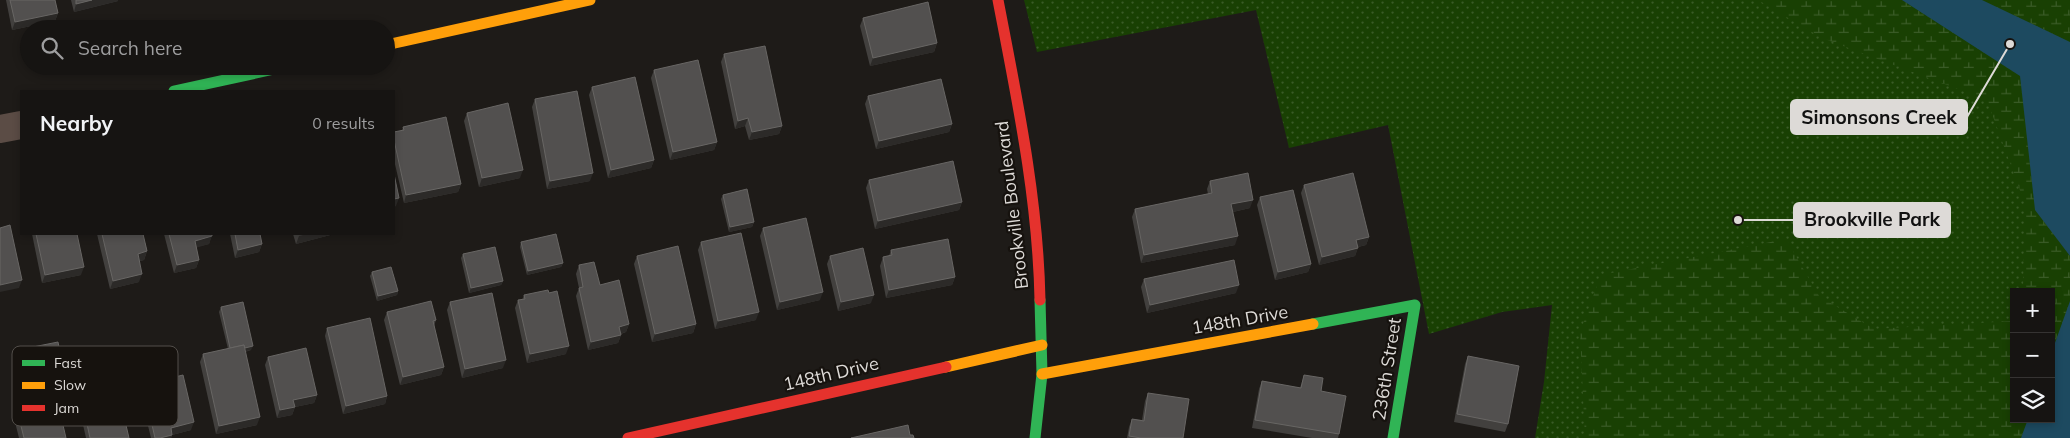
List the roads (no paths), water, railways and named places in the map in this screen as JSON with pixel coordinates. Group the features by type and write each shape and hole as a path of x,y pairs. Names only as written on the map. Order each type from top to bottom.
{"street":[{"path":"395,43 590,0"},
{"name":"Brookville Boulevard","path":"998,0 1026,146 1039,252 1042,374 1035,438"},
{"path":"179,90 247,75"},
{"path":"0,129 20,125"},
{"name":"148th Drive","path":"1042,374 1415,305"},
{"name":"236th Street","path":"1394,438 1415,305"},
{"name":"148th Drive","path":"628,438 1042,345"}],"water":[{"path":"1902,0 1982,0 2070,42 2070,256 2035,210 2020,76"},
{"path":"2070,301 2070,438 2021,438 2027,423 2055,423 2055,343"}],"place":[{"name":"Simonsons Creek","path":"2010,44"},
{"name":"Brookville Park","path":"1738,220"}]}
